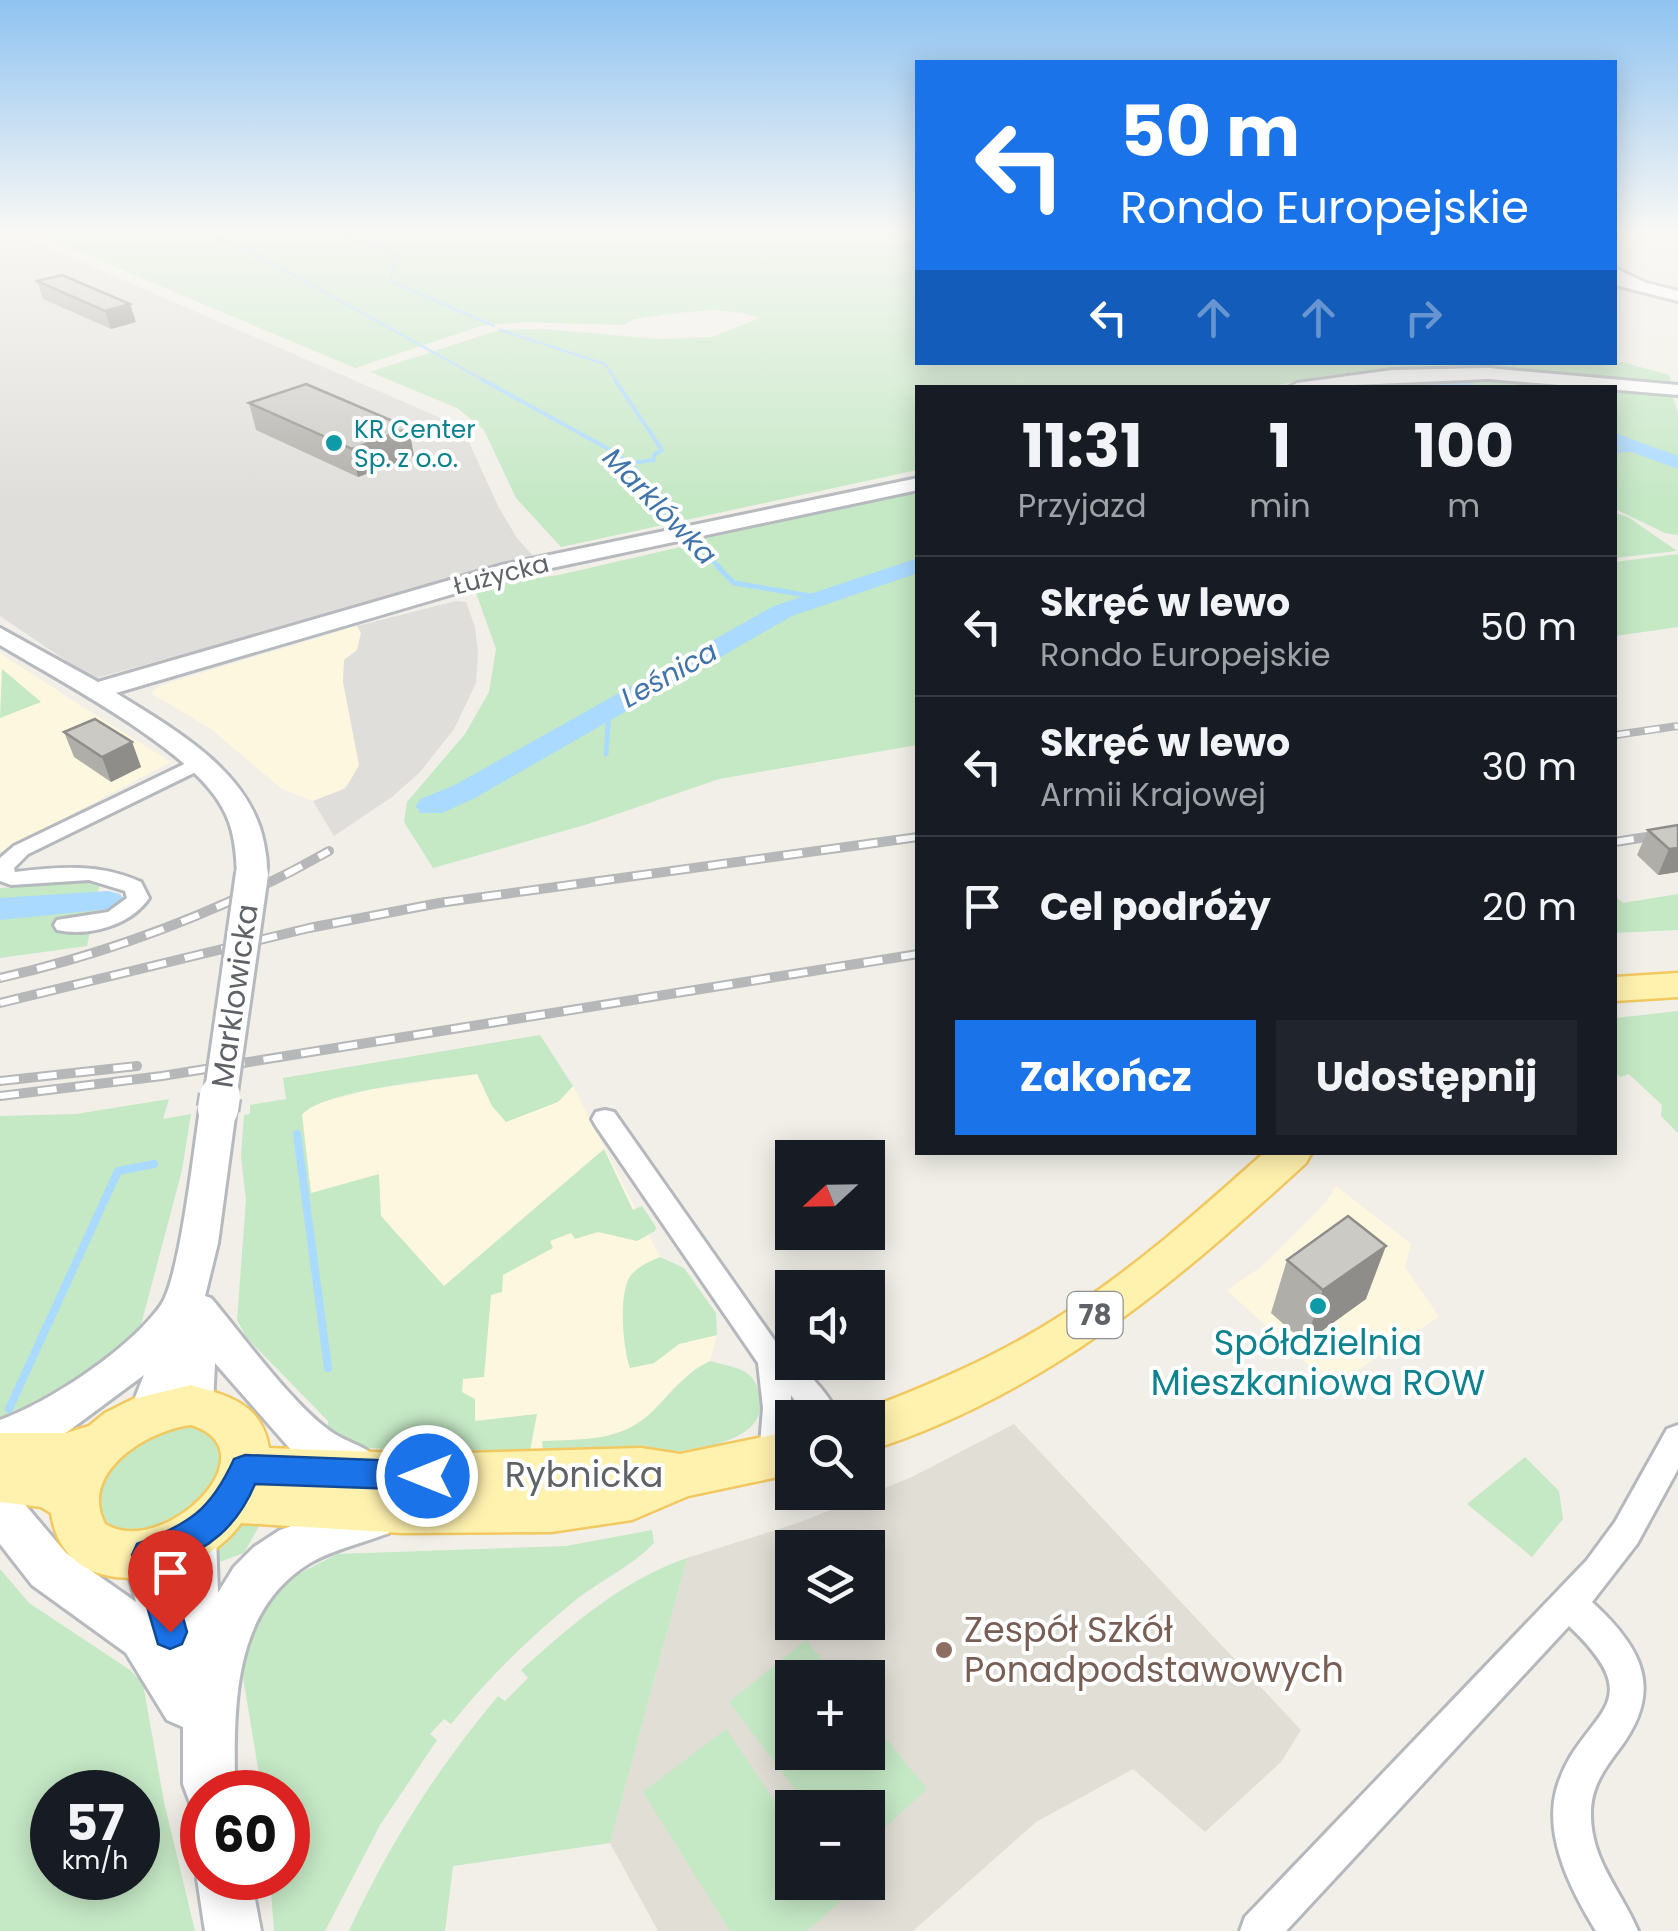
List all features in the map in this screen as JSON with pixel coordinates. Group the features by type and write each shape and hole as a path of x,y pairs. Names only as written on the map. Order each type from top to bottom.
{"main road":[{"path":"1318,385 1387,375 1450,373 1569,377 1678,390"},
{"name":"Łużycka","path":"92,692 510,570 915,485"},
{"name":"Marklowicka","path":"0,636 199,764 227,791 244,825 251,862 250,904 188,1312 163,1385 171,1409"},
{"path":"1617,989 1678,985"},
{"name":"78","path":"885,1423 972,1387 1086,1322 1164,1264 1289,1155"},
{"path":"0,1440 59,1414 126,1368 188,1312 316,1446 389,1493 306,1538 257,1576 226,1625 197,1710"},
{"path":"171,1546 122,1555 92,1543 77,1522 74,1500 80,1475 103,1444 124,1426 171,1409 216,1411 233,1422 244,1441 238,1485 171,1546 159,1585 197,1710 207,1770"},
{"path":"0,1455 66,1455 103,1444"},
{"name":"Rybnicka","path":"238,1485 389,1493 551,1509 632,1496 682,1475 775,1458"},
{"path":"0,1480 49,1486 74,1500"},
{"path":"0,1509 49,1569 144,1636 197,1710"},
{"path":"228,1900 233,1931"}],"street":[{"path":"66,925 117,918 132,910 138,898 134,887 118,878 89,872 11,879 2,873 4,866 21,850 199,764"},
{"path":"606,1120 772,1360 798,1380 812,1400"},
{"path":"772,1360 777,1400"},
{"path":"1259,1931 1569,1604 1626,1533 1678,1439"},
{"path":"1569,1604 1605,1636 1627,1679 1625,1710 1580,1774 1574,1808 1576,1843 1597,1898 1619,1931"}],"shaded area":[{"path":"0,322 220,322 450,422 467,438 499,508 534,557 93,679 0,616"},
{"path":"456,601 466,602 475,627 478,653 476,683 454,729 420,772 392,797 334,836 313,801 346,788 359,765 343,682 344,660 357,650 361,633 357,626"},
{"path":"357,626 361,633 357,650 344,660 343,682 359,765 355,777 335,795 313,801 282,789 211,729 151,693 159,686"},
{"path":"0,653 75,702 171,762 0,852"},
{"path":"478,1074 492,1106 558,1102 573,1086 660,1257 628,1281 625,1308 630,1368 654,1363 679,1344 717,1335 710,1361 696,1368 627,1431 604,1439 542,1442 543,1452 425,1451 403,1242 381,1216 311,1193 302,1114 309,1106 369,1090"},
{"path":"1336,1186 1411,1244 1405,1267 1439,1317 1342,1380 1309,1366 1227,1290 1261,1267 1326,1202"},
{"name":"Zespół Szkół Ponadpodstawowych","path":"1014,1424 1301,1730 1281,1762 1205,1832 1133,1769 1036,1822 913,1931 658,1931 610,1843 687,1558 775,1530 775,1640 885,1640 885,1530 776,1530 830,1510 885,1510 885,1488"}],"green space":[{"path":"246,322 523,322 481,326 355,368"},
{"path":"528,322 629,322 624,325"},
{"path":"750,322 915,322 915,365 1617,365 1617,361 1669,375 1672,383 1519,369 1417,368 1316,377 1280,385 915,385 915,470 561,547 516,498 484,430 457,408 370,372 499,330 543,329 659,339 712,337"},
{"path":"1469,377 1573,385 1373,385"},
{"path":"1617,388 1673,397 1678,413 1678,535 1665,533 1617,510"},
{"path":"915,489 915,745 719,779 588,824 433,868 404,822 407,802 465,734 489,692 496,649 474,587 559,575 685,546 701,537"},
{"path":"1617,514 1628,517 1677,551 1617,558"},
{"path":"1678,554 1678,627 1617,636 1617,562"},
{"path":"2,669 41,702 0,718"},
{"path":"100,882 87,946 0,958 0,888"},
{"path":"1678,894 1678,930 1617,933 1617,898 1623,903"},
{"path":"1678,1011 1678,1133 1661,1116 1662,1105 1629,1074 1617,1074 1617,1018"},
{"path":"540,1035 573,1086 558,1102 506,1122 492,1106 477,1074 357,1092 314,1106 302,1115 311,1193 379,1174 381,1216 444,1286 604,1149 633,1210 642,1206 656,1227 637,1241 598,1232 575,1239 571,1233 550,1241 553,1248 503,1275 502,1292 491,1295 484,1377 463,1379 462,1392 475,1399 475,1421 537,1414 530,1451 359,1448 328,1429 328,1421 246,1337 237,1320 246,1200 241,1157 244,1115 250,1114 250,1105 286,1099 283,1078"},
{"path":"169,1099 163,1119 191,1114 182,1170 141,1325 110,1359 50,1399 0,1422 0,1116 76,1114"},
{"path":"660,1257 684,1268 716,1313 717,1335 679,1344 654,1363 630,1368 623,1324 625,1289 634,1272"},
{"path":"710,1361 749,1374 758,1389 755,1422 736,1437 706,1447 670,1452 543,1452 542,1441 603,1437 630,1428 687,1376"},
{"path":"189,1421 217,1431 229,1470 167,1536 102,1529 92,1488 122,1444"},
{"path":"1525,1457 1559,1491 1563,1519 1532,1557 1467,1504"},
{"path":"267,1512 244,1553 203,1568 223,1529"},
{"path":"652,1530 654,1543 560,1613 496,1673 451,1724 444,1719 430,1734 437,1740 380,1825 325,1931 274,1931 272,1900 310,1900 310,1770 258,1770 240,1659 260,1602 293,1577 337,1554 566,1546"},
{"path":"687,1558 610,1843 453,1866 445,1931 349,1931 416,1808 498,1696 505,1701 528,1678 521,1670 619,1591"},
{"path":"0,1569 29,1603 130,1670 143,1684 158,1770 30,1770 30,1900 160,1900 160,1780 180,1869 180,1900 188,1900 195,1931 0,1931"},
{"path":"806,1640 822,1660 781,1660"},
{"path":"775,1665 775,1763 729,1702"},
{"path":"726,1729 775,1802 775,1900 842,1900 807,1931 730,1931 643,1792"},
{"path":"885,1737 927,1789 885,1827 885,1790 795,1790 780,1770 885,1770"}],"building":[{"path":"306,384 409,428 352,449 249,403"},
{"path":"95,719 132,742 102,757 64,732"},
{"path":"1678,825 1678,848 1669,849 1648,830"},
{"path":"1348,1216 1386,1246 1323,1290 1287,1260"}],"waterway":[{"name":"Marklówka","path":"379,322 487,382"},
{"path":"485,322 494,326"},
{"path":"500,330 605,364 617,382"},
{"name":"Marklówka","path":"483,380 614,452 636,469 656,502 721,569"},
{"path":"615,380 662,450 654,455 654,460 630,463"},
{"name":"Leśnica","path":"1617,440 1678,463"},
{"path":"1617,451 1640,449"},
{"name":"Leśnica","path":"431,806 464,792 783,611 915,566"},
{"name":"Marklówka","path":"718,567 734,583 823,598"},
{"path":"606,754 609,710"},
{"name":"Leśnica","path":"0,909 108,901"},
{"path":"297,1134 328,1368"},
{"path":"9,1409 118,1171 154,1164"}],"railway":[{"path":"1617,735 1678,726"},
{"path":"1617,842 1678,832"},
{"path":"0,1003 309,928 439,903 915,837"},
{"path":"0,978 128,942 250,892 329,851"},
{"path":"0,1096 162,1076 915,954"},
{"path":"0,1081 137,1066"}],"place":[{"name":"KR Center Sp. z o.o.","path":"334,443"},
{"name":"Spółdzielnia Mieszkaniowa ROW","path":"1318,1306"},
{"name":"Zespół Szkół Ponadpodstawowych","path":"944,1650"}],"route":[{"path":"170,1632 148,1555 181,1544 206,1528 232,1500 245,1469 292,1474 427,1476"}]}
